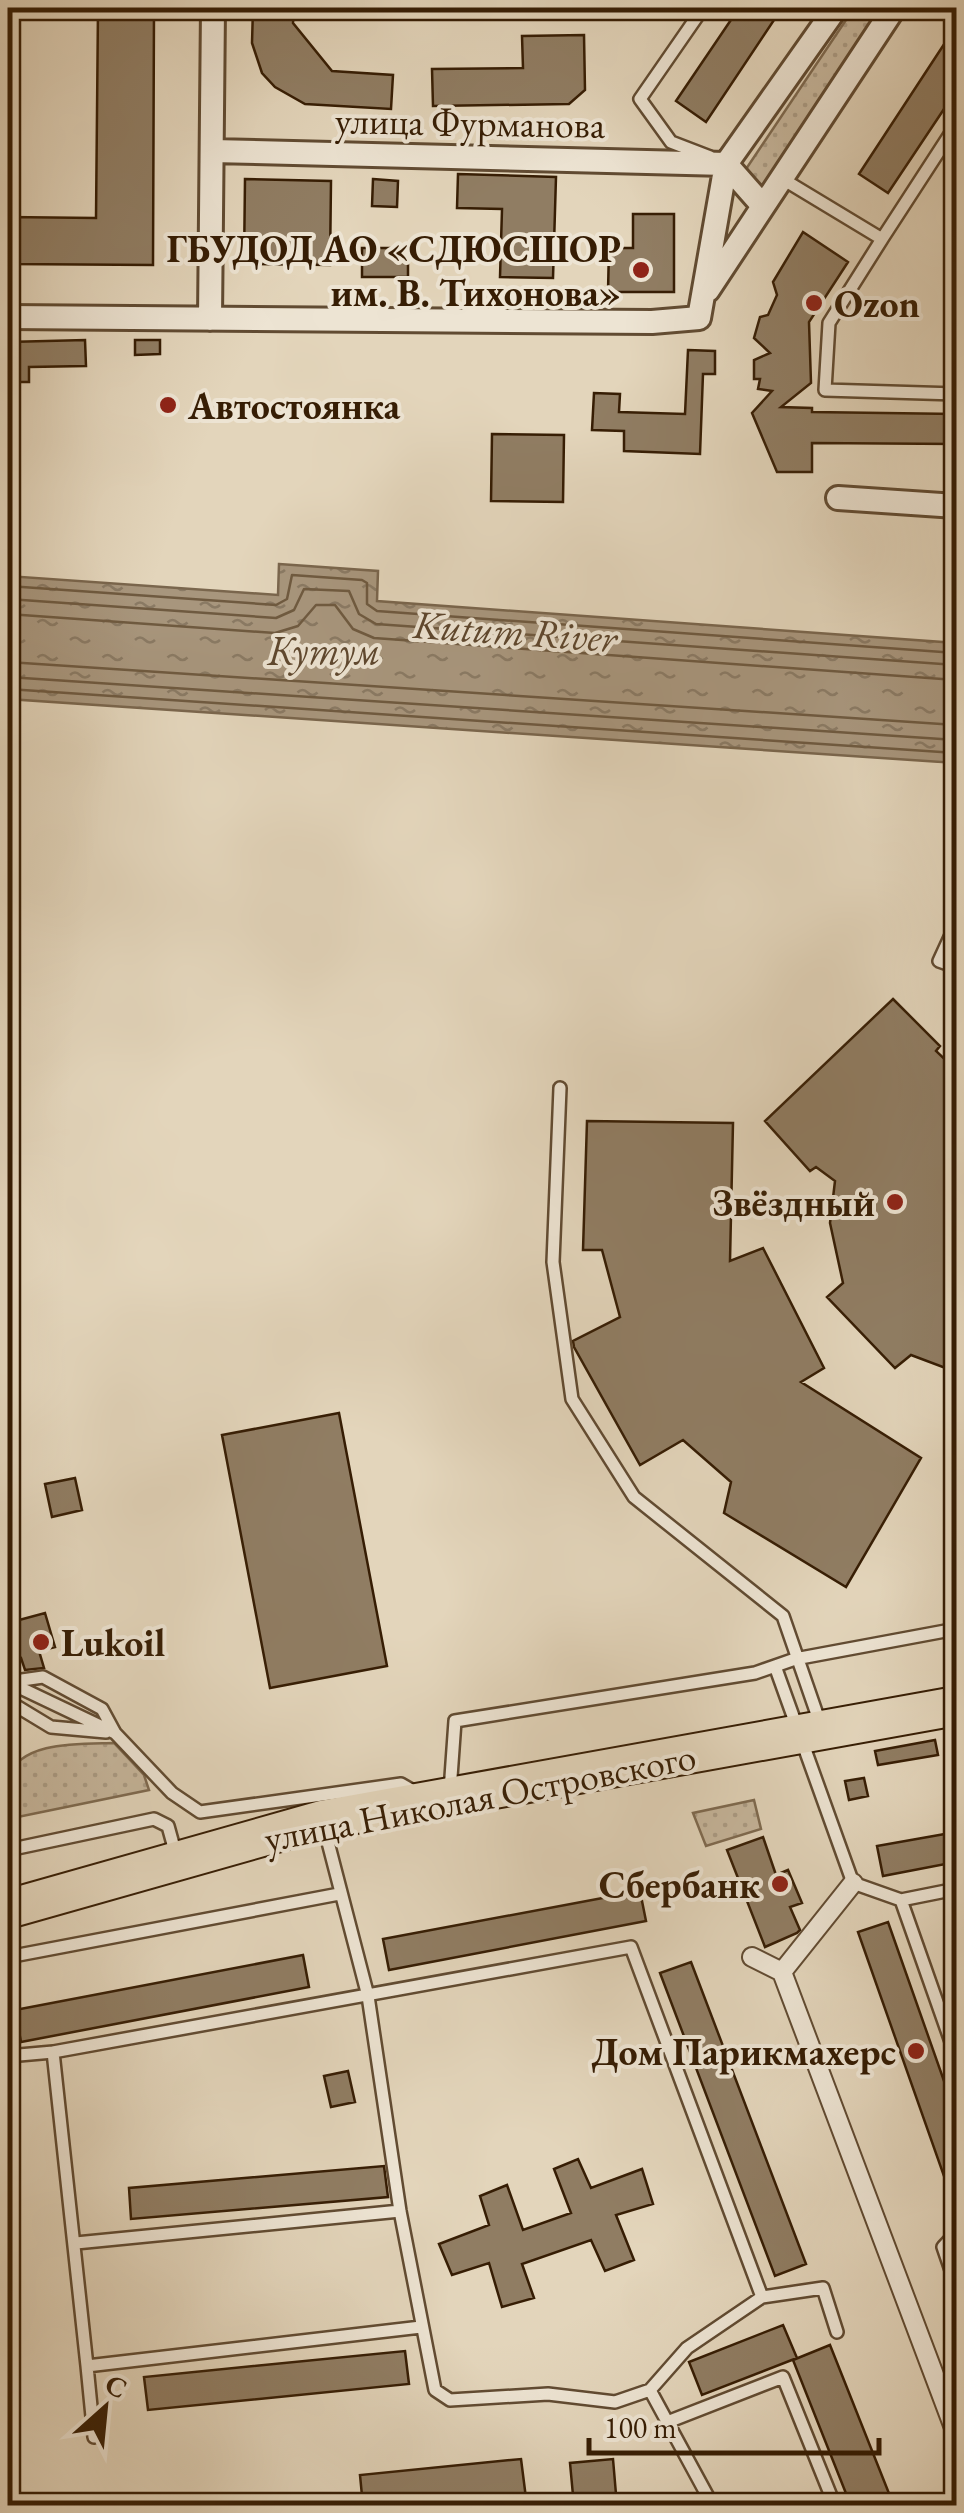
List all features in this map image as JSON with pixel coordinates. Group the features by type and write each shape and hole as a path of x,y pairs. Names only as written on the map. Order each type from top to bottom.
{"main road":[{"name":"улица Николая Островского","path":"8,1909 322,1820 956,1706"}],"street":[{"path":"210,319 213,8"},
{"path":"8,317 652,322 699,318 715,206 726,164 836,8"},
{"path":"703,297 894,8"},
{"name":"улица Фурманова","path":"212,150 726,164"},
{"path":"726,164 763,206"},
{"path":"838,498 956,506"},
{"path":"782,1972 853,1883"},
{"path":"752,1957 782,1972 948,2386 956,2433"}],"lane":[{"path":"703,8 640,99 671,142 726,164"},
{"path":"956,125 828,323 825,390 956,394"},
{"path":"781,178 882,239"},
{"path":"956,924 939,962 956,967"},
{"path":"560,1088 552,1262 572,1399 634,1497 783,1616 853,1883 901,1900 956,1889"},
{"path":"8,1682 44,1677 102,1710 115,1734 172,1793 200,1812 401,1784 441,1800 455,1721 774,1666 956,1629"},
{"path":"774,1666 812,1734"},
{"path":"8,1682 115,1734"},
{"path":"8,1701 51,1726 115,1734"},
{"path":"8,1850 154,1819 168,1826 178,1862"},
{"path":"322,1820 368,1996 400,2211 436,2390 450,2400 548,2394 615,2402 650,2390 688,2348 762,2298 822,2288 838,2332"},
{"path":"8,1958 339,1894"},
{"path":"901,1900 956,2056"},
{"path":"8,2056 53,2052 631,1947 762,2298"},
{"path":"53,2052 94,2437"},
{"path":"76,2243 400,2211"},
{"path":"956,2234 943,2247 956,2285"},
{"path":"87,2366 422,2327"},
{"path":"670,2421 783,2377 835,2506"},
{"path":"650,2390 714,2506"}],"shaded area":[{"path":"854,8 884,8 762,193 740,178"},
{"path":"114,1743 144,1775 149,1790 8,1819 7,1783 14,1766 24,1757 53,1747"},
{"path":"754,1800 761,1829 706,1846 693,1813"}],"water":[{"name":"Кутум","path":"279,564 378,571 377,601 956,643 956,763 8,699 8,576 278,595"}],"building":[{"path":"98,8 154,8 153,265 8,264 8,217 96,218"},
{"path":"253,8 294,8 293,23 332,71 393,75 391,109 305,104 275,87 262,73 252,43"},
{"path":"739,8 782,8 706,122 676,101"},
{"path":"956,26 956,91 888,193 859,174"},
{"path":"584,35 585,90 569,104 433,106 432,69 523,68 522,36"},
{"path":"458,174 556,177 553,278 500,277 502,209 457,208"},
{"path":"245,179 331,181 330,265 244,264"},
{"path":"373,179 398,181 397,207 372,206"},
{"name":"ГБУДОД АО «СДЮСШОР им. В. Тихонова»","path":"633,214 674,214 674,292 608,292 609,248 633,248"},
{"path":"803,232 848,262 809,322 811,383 781,407 812,408 812,412 956,414 956,444 812,443 812,472 777,472 752,413 772,391 758,389 760,379 754,379 754,360 770,353 754,338 760,317 768,315 777,295 773,282"},
{"path":"362,248 408,248 408,277 362,277"},
{"path":"85,340 86,366 29,367 29,382 8,382 8,342"},
{"path":"135,340 160,340 160,354 135,355"},
{"path":"688,350 715,351 715,374 703,374 700,454 624,451 624,431 592,430 594,393 620,394 619,412 685,414"},
{"path":"492,434 564,435 563,502 491,501"},
{"name":"Звёздный","path":"893,999 940,1046 936,1051 956,1070 956,1372 911,1355 895,1368 827,1297 843,1283 830,1223 835,1181 816,1167 810,1171 765,1121"},
{"path":"587,1121 733,1123 730,1261 763,1248 824,1368 801,1382 921,1458 846,1587 724,1513 731,1482 683,1440 640,1465 574,1347 573,1341 620,1317 602,1250 583,1250"},
{"path":"339,1413 387,1666 270,1688 222,1435"},
{"path":"75,1478 82,1510 52,1517 45,1484"},
{"path":"45,1613 55,1647 39,1651 44,1668 25,1670 21,1658 8,1661 8,1623"},
{"path":"935,1740 938,1755 878,1765 875,1751"},
{"path":"864,1778 868,1796 849,1800 845,1781"},
{"path":"956,1832 956,1862 883,1876 877,1846"},
{"path":"763,1837 776,1875 788,1870 802,1903 790,1907 800,1930 765,1947 727,1850"},
{"path":"640,1891 646,1921 389,1970 383,1939"},
{"path":"888,1922 956,2115 956,2175 945,2179 858,1932"},
{"path":"303,1955 309,1987 21,2042 15,2010"},
{"path":"691,1962 806,2264 775,2276 660,1973"},
{"path":"348,2071 355,2102 331,2107 324,2076"},
{"path":"578,2159 591,2188 642,2169 653,2204 616,2215 634,2260 605,2271 591,2240 522,2264 534,2298 502,2307 489,2263 452,2275 439,2244 489,2225 480,2196 507,2185 523,2230 571,2213 554,2169"},
{"path":"384,2166 388,2197 131,2219 129,2188"},
{"path":"783,2325 797,2358 702,2395 689,2362"},
{"path":"830,2345 894,2506 851,2506 793,2360"},
{"path":"405,2351 409,2384 148,2410 144,2377"},
{"path":"521,2459 527,2506 363,2506 360,2475"},
{"path":"613,2459 617,2506 574,2506 570,2463"}],"place":[{"name":"ГБУДОД АО «СДЮСШОР им. В. Тихонова»","path":"641,270"},
{"name":"Ozon","path":"814,303"},
{"name":"Автостоянка","path":"168,405"},
{"name":"Звёздный","path":"895,1202"},
{"name":"Lukoil","path":"41,1642"},
{"name":"Сбербанк","path":"780,1884"},
{"name":"Дом Парикмахерс","path":"916,2051"}],"water label":[{"name":"Kutum River","path":"515,631"}]}
